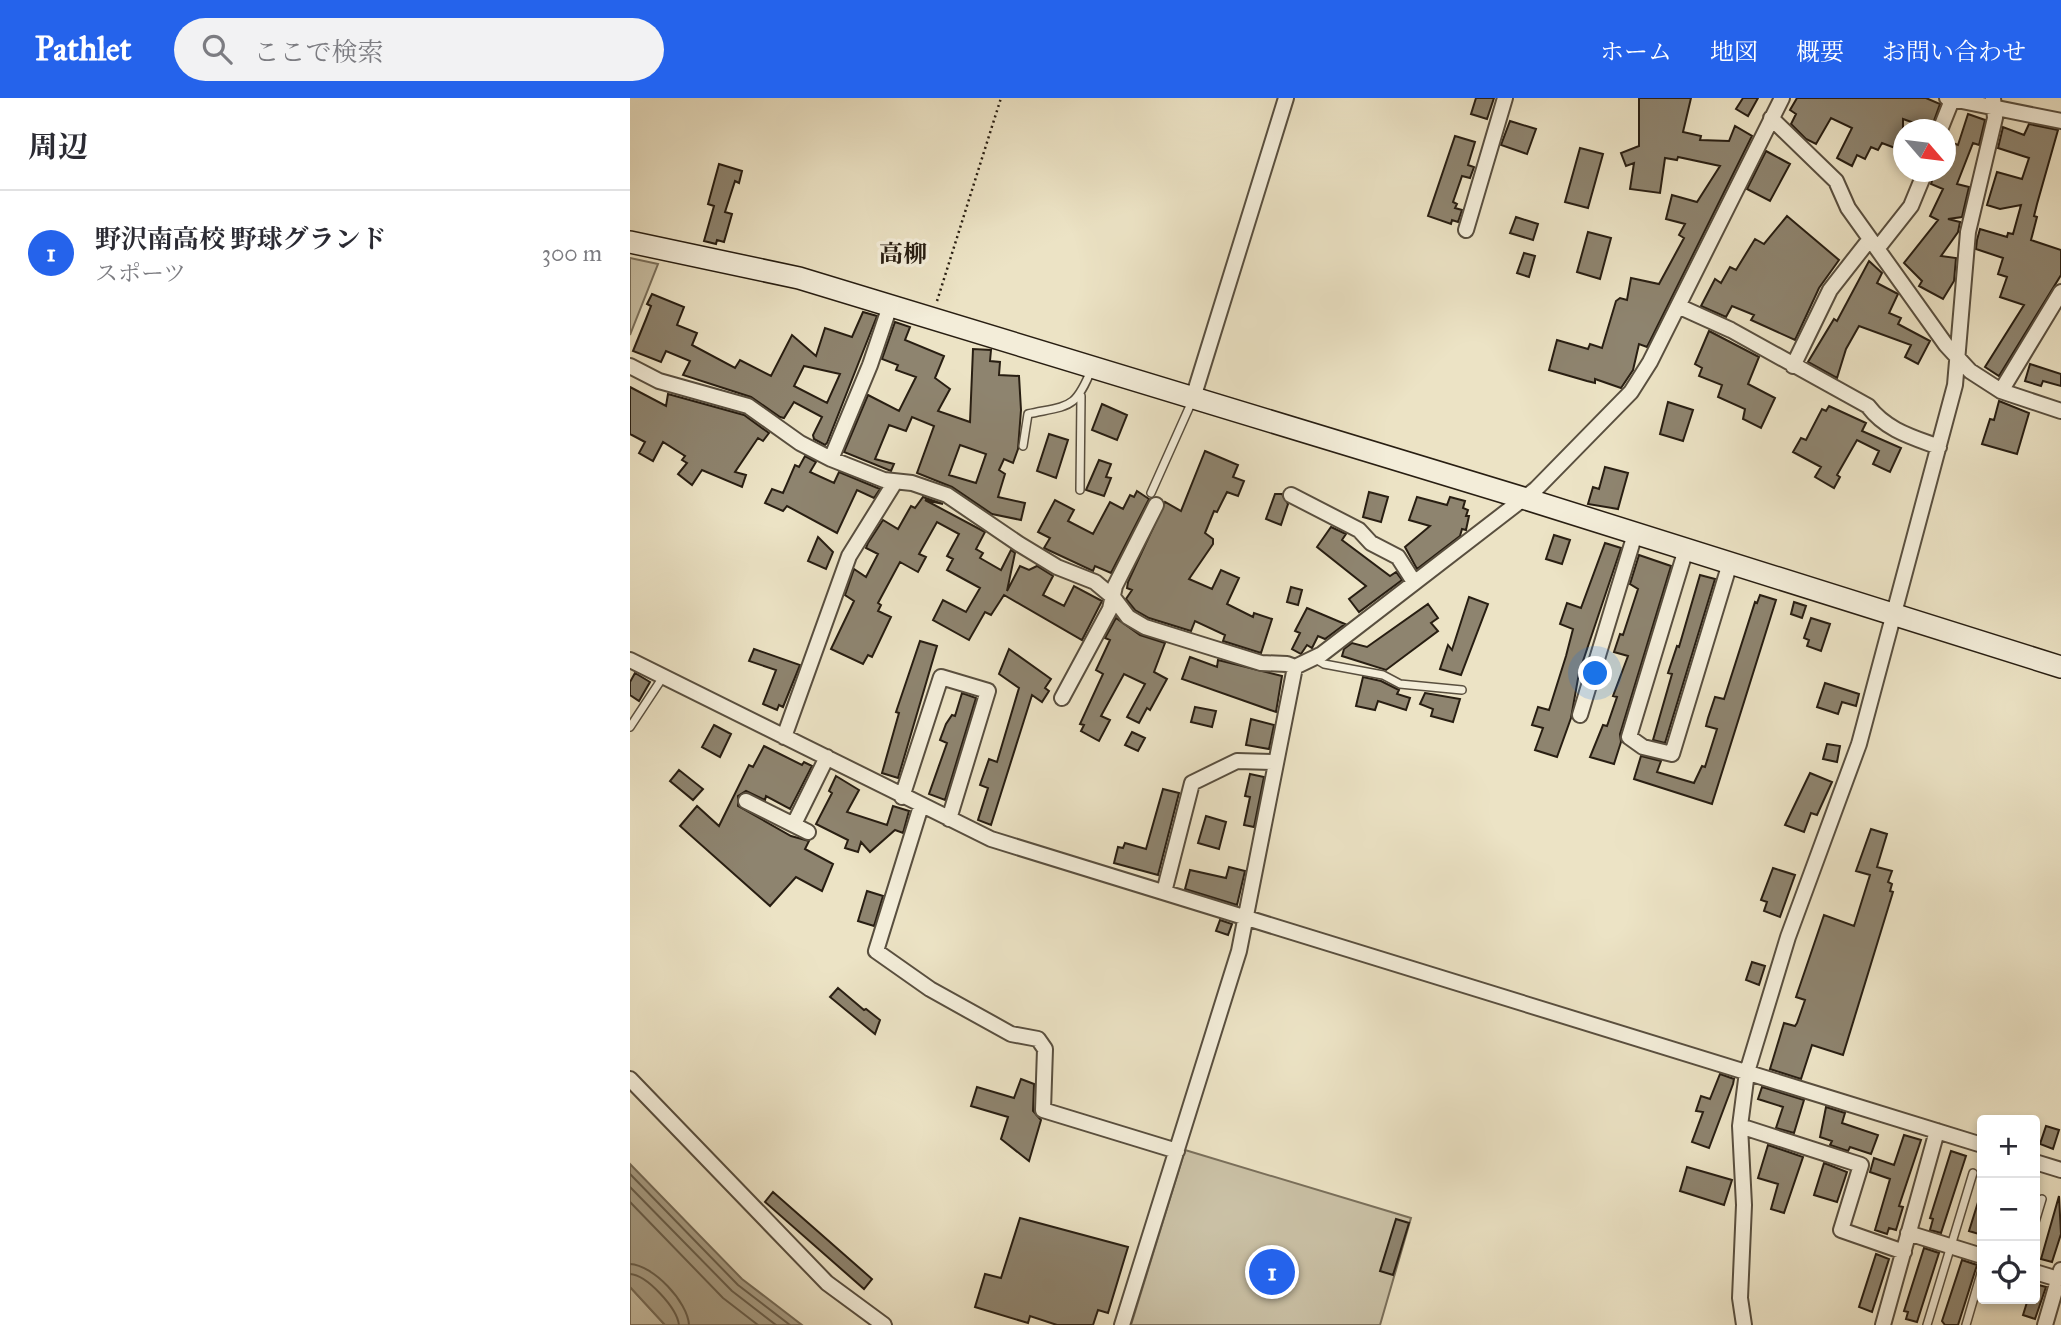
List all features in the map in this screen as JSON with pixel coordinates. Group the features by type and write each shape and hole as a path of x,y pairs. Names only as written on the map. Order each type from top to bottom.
{"street":[{"path":"1193,398 1286,98"},
{"path":"1466,230 1505,98"},
{"path":"630,366 659,381 748,407 800,443 831,458 895,482 912,483 947,495 1057,567 1095,582 1113,597 1118,608 1145,627 1262,663 1295,667 1314,658 1536,489 1631,392 1678,306 1782,98"},
{"path":"1944,119 1950,99 1993,103 2061,121"},
{"path":"1744,1325 1740,1298 1744,1205 1740,1126 1747,1072 1788,937 1859,744 1955,385 1968,232 1994,118 1993,103"},
{"path":"1771,118 1836,181 1848,208 1958,359 2001,391 2061,411"},
{"path":"1793,366 1830,290 1866,244 1881,244 1910,206 1921,182"},
{"path":"630,242 799,278 1522,498 2061,667"},
{"path":"2001,391 2061,292"},
{"path":"831,458 870,365 890,306"},
{"path":"1678,306 1731,330 1868,407 1878,420 1892,429 1939,447"},
{"path":"784,737 849,556 895,482"},
{"path":"1291,495 1359,530 1371,543 1398,557 1414,582"},
{"path":"1062,698 1111,609 1113,597 1154,499"},
{"path":"1580,715 1636,534"},
{"path":"1686,549 1629,737 1643,747 1672,754 1730,563"},
{"path":"630,660 991,839 1977,1143"},
{"path":"1122,1325 1247,918 1274,762 1295,667"},
{"path":"902,797 941,677 988,691 949,819"},
{"path":"794,824 827,757"},
{"path":"1164,892 1192,783 1237,761 1274,762"},
{"path":"746,801 808,832"},
{"path":"921,806 876,951 930,989 1012,1034 1038,1039 1045,1049 1043,1110 1177,1151"},
{"path":"630,1080 827,1283 884,1325"},
{"path":"1740,1126 1861,1165 1842,1230 1904,1252"},
{"path":"1883,1325 1937,1131"},
{"path":"2040,1164 2061,1170"},
{"path":"1908,1233 1977,1254"},
{"path":"2040,1273 2060,1275 2045,1325"}],"lane":[{"path":"1080,490 1081,396 1093,368"},
{"path":"1023,446 1028,414 1068,406 1081,396"},
{"path":"1154,499 1173,437 1193,398"},
{"path":"1314,658 1319,662 1383,675 1400,684 1462,690"},
{"path":"630,727 663,677"},
{"path":"1927,1325 1973,1173"},
{"path":"2040,1206 2042,1199"},
{"path":"1966,1325 1977,1287"}],"path":[{"path":"932,318 1001,98"}],"shaded area":[{"path":"630,258 658,264 630,335"},
{"path":"1185,1150 1411,1218 1380,1325 1131,1325"},
{"path":"630,1287 665,1325 630,1325"}],"water":[{"path":"630,1164 742,1279 802,1325 665,1325 630,1287"}],"building":[{"path":"1476,98 1494,98 1487,119 1471,114"},
{"path":"1639,98 1691,98 1683,132 1701,136 1700,140 1729,141 1735,126 1752,136 1647,347 1639,344 1633,370 1621,388 1595,379 1595,383 1549,370 1557,340 1588,349 1590,344 1602,348 1616,301 1620,298 1627,300 1631,278 1659,284 1684,238 1679,235 1685,224 1666,219 1672,195 1697,202 1720,166 1678,157 1677,160 1665,158 1660,193 1630,189 1634,163 1626,166 1621,153 1639,146"},
{"path":"1743,98 1758,98 1748,116 1736,109"},
{"path":"1797,98 1926,98 1940,104 1935,119 1893,119 1893,147 1882,143 1878,150 1871,147 1865,159 1857,155 1852,166 1837,158 1852,128 1831,118 1816,144 1806,139 1791,124 1796,114 1790,110"},
{"path":"1968,114 1985,120 1979,145 1973,143 1957,184 1969,187 1962,217 1948,219 1960,222 1958,232 1941,256 1956,258 1954,281 1943,299 1919,286 1922,281 1904,263 1938,220 1930,216 1943,189 1932,182 1956,182 1956,144 1958,145"},
{"path":"1510,121 1536,129 1527,154 1501,145"},
{"path":"2029,124 2058,130 2034,216 2037,217 2031,240 2061,250 2061,275 1999,376 1985,367 2024,305 2000,297 2007,277 1998,274 2003,258 1976,249 1977,240 1980,229 2007,237 2008,233 2013,234 2021,205 2000,209 1987,205 1997,172 2022,179 2029,158 1998,148 2003,127 2024,135"},
{"path":"1455,136 1475,142 1468,165 1474,167 1470,178 1462,176 1453,202 1457,204 1455,208 1462,210 1458,222 1452,220 1451,224 1428,216"},
{"path":"1580,148 1603,154 1588,208 1565,202"},
{"path":"1766,151 1790,164 1770,201 1747,189"},
{"path":"719,164 742,171 739,183 735,181 725,212 732,214 724,242 717,240 716,244 704,241 714,206 708,204"},
{"path":"1787,216 1839,260 1819,288 1795,340 1751,320 1754,315 1732,306 1726,317 1701,306 1715,279 1721,283 1730,267 1736,270 1755,239 1764,244"},
{"path":"1516,217 1538,224 1533,240 1510,233"},
{"path":"1588,232 1611,238 1600,279 1577,272"},
{"path":"1524,253 1535,256 1529,277 1517,273"},
{"path":"1869,261 1882,273 1877,283 1898,294 1889,313 1901,318 1898,324 1930,341 1918,364 1905,357 1911,345 1859,326 1846,349 1837,378 1808,362 1834,319 1837,321"},
{"path":"652,294 684,307 677,325 697,333 692,345 735,368 740,360 771,376 792,335 816,356 825,328 852,337 863,312 877,316 825,445 814,439 813,435 822,417 794,402 784,418 780,417 751,397 683,375 690,361 666,351 661,362 633,351 651,306 647,304","holes":["804,366 840,374 827,403 794,386"]},
{"path":"895,322 910,327 905,340 944,356 935,378 950,389 938,411 970,422 973,349 991,350 990,361 1000,362 999,375 1019,376 1021,410 1018,449 1013,463 1004,459 999,470 1005,474 998,497 1025,503 1021,520 992,514 952,487 917,473 934,426 912,417 906,431 889,425 875,459 894,464 891,471 844,452 868,395 899,411 916,377 896,370 898,365 882,359","holes":["960,445 986,454 976,483 949,475"]},
{"path":"1709,331 1759,357 1748,384 1775,398 1761,428 1743,419 1745,409 1718,397 1722,385 1699,376 1702,368 1695,364"},
{"path":"2030,364 2061,374 2061,386 2043,381 2041,386 2025,381"},
{"path":"630,387 666,406 668,394 744,415 769,433 763,441 758,438 735,472 746,475 742,487 702,470 692,485 678,474 687,463 682,460 685,456 663,442 653,461 639,453 645,442 630,434"},
{"path":"1999,401 2029,413 2017,454 1982,444 1990,419 1994,420"},
{"path":"1668,402 1693,410 1683,441 1660,434"},
{"path":"1102,404 1127,415 1117,440 1092,430"},
{"path":"1829,406 1866,423 1862,431 1901,448 1890,472 1873,464 1879,451 1857,440 1837,475 1840,477 1834,488 1815,477 1821,467 1793,452 1801,438 1806,440 1822,409 1826,411"},
{"path":"1049,434 1068,440 1056,478 1037,471"},
{"path":"1205,451 1238,465 1233,477 1244,481 1238,496 1227,492 1217,512 1214,511 1205,533 1213,539 1213,544 1189,579 1212,589 1221,570 1239,578 1227,604 1253,617 1254,613 1272,619 1261,653 1223,641 1225,635 1195,621 1191,631 1149,618 1135,610 1126,599 1132,590 1127,588 1128,582 1165,502 1181,511"},
{"path":"805,456 816,462 810,472 834,483 839,472 880,489 874,498 857,490 837,533 787,506 783,511 765,503 772,489 783,493 795,465 799,467"},
{"path":"1099,460 1111,464 1106,477 1111,478 1104,496 1086,490"},
{"path":"1605,467 1628,473 1618,509 1588,504 1593,487 1599,489"},
{"path":"1137,491 1149,499 1111,573 1095,566 1093,571 1044,548 1050,538 1038,532 1055,500 1074,510 1068,521 1093,534 1110,502 1123,509 1130,495 1134,497"},
{"path":"1369,492 1388,497 1381,522 1363,517"},
{"path":"1275,494 1282,494 1288,504 1281,525 1266,519"},
{"path":"923,497 943,504 925,500 985,532 976,549 983,553 980,558 1001,570 1011,550 1015,553 1007,591 1020,566 1029,570 1037,566 1053,576 1043,595 1064,606 1074,586 1102,601 1082,640 1004,595 991,615 985,612 969,640 933,620 943,600 966,612 980,588 947,570 953,559 947,556 959,534 937,522 919,554 926,557 918,572 900,562 878,603 881,605 878,611 891,617 872,657 868,655 863,664 831,649 854,601 845,595 854,569 866,577 878,554 866,548 868,543 883,520 898,529 911,506 915,508"},
{"path":"1417,497 1447,505 1450,497 1465,501 1463,508 1468,510 1466,516 1469,516 1466,530 1462,529 1460,536 1417,569 1405,547 1430,526 1409,520"},
{"path":"1331,527 1346,534 1342,540 1390,576 1396,572 1402,580 1359,612 1349,599 1366,586 1317,547"},
{"path":"1554,535 1570,540 1562,564 1546,559"},
{"path":"818,537 833,552 826,569 808,561"},
{"path":"1605,543 1621,548 1579,673 1571,718 1557,757 1535,750 1543,728 1532,725 1538,707 1549,710 1566,656 1573,629 1560,624 1567,603 1581,608"},
{"path":"1639,555 1671,566 1620,734 1621,742 1614,764 1590,757 1603,725 1607,726 1617,697 1613,696 1628,656 1614,652 1620,634 1623,635 1638,589 1630,584"},
{"path":"1700,575 1715,579 1665,743 1653,740 1672,674 1668,673 1677,646 1679,647"},
{"path":"1291,587 1302,590 1298,605 1287,602"},
{"path":"1760,595 1776,600 1712,804 1634,779 1641,756 1661,761 1657,772 1694,783 1702,766 1705,767 1717,729 1706,726 1708,718 1715,697 1724,699 1755,602 1757,603"},
{"path":"1469,597 1488,604 1461,675 1440,669 1448,645 1452,650"},
{"path":"1794,602 1806,606 1802,618 1791,614"},
{"path":"1428,604 1438,618 1431,623 1438,631 1386,670 1342,656 1344,649 1352,643 1367,647"},
{"path":"1307,608 1345,624 1325,639 1318,636 1312,648 1307,645 1301,654 1292,649 1300,633 1295,631"},
{"path":"1116,618 1140,635 1165,643 1154,672 1167,679 1150,710 1147,708 1139,723 1127,717 1145,684 1124,674 1101,716 1110,720 1099,741 1081,731 1084,725 1080,724 1103,674 1096,670 1110,640 1105,638"},
{"path":"1811,618 1830,624 1821,651 1807,646 1809,640 1804,638"},
{"path":"920,641 937,646 898,778 882,773 899,713 896,712"},
{"path":"754,649 800,665 783,707 779,705 777,710 763,704 776,670 749,661"},
{"path":"1009,649 1051,679 1045,688 1049,691 1042,702 1032,695 991,825 978,820 988,788 980,785 989,759 997,762 1019,688 999,674"},
{"path":"1190,657 1217,667 1218,660 1282,676 1276,712 1182,679"},
{"path":"635,673 650,682 639,701 630,695 630,682"},
{"path":"1363,677 1381,681 1399,690 1397,694 1410,698 1406,710 1378,701 1375,710 1356,706"},
{"path":"1825,683 1859,694 1856,706 1842,702 1838,714 1817,707"},
{"path":"962,693 976,698 945,800 929,794 947,743 940,740 946,724 952,715 955,716"},
{"path":"1425,693 1460,699 1453,722 1431,716 1433,709 1420,704"},
{"path":"1195,707 1216,711 1212,727 1191,722"},
{"path":"1251,719 1274,725 1269,749 1246,745"},
{"path":"714,725 731,734 720,757 702,747"},
{"path":"1132,732 1145,738 1138,751 1125,745"},
{"path":"1827,744 1840,746 1837,762 1823,759"},
{"path":"764,746 802,765 804,762 812,766 790,809 766,796 765,800 746,791 738,796 738,806 791,836 809,841 805,849 833,864 822,891 796,877 770,906 680,826 697,806 719,826 749,765 753,767"},
{"path":"679,770 703,789 693,800 670,781"},
{"path":"1810,773 1832,782 1817,815 1811,813 1804,832 1785,825"},
{"path":"1250,774 1264,777 1254,827 1244,825 1250,797 1245,796"},
{"path":"836,776 859,790 847,812 887,825 893,806 909,811 903,833 895,830 870,852 861,842 858,852 845,848 848,840 816,824 832,793 829,791"},
{"path":"1163,789 1179,793 1158,875 1114,863 1118,847 1123,848 1125,843 1146,849"},
{"path":"1206,816 1226,822 1219,849 1198,843"},
{"path":"1871,829 1887,834 1877,867 1892,871 1888,882 1892,884 1890,891 1893,892 1843,1055 1812,1045 1801,1079 1770,1069 1784,1023 1795,1026 1797,1023 1805,1000 1796,997 1824,915 1854,926 1870,875 1856,871"},
{"path":"1229,867 1245,871 1237,905 1185,889 1190,870 1226,878"},
{"path":"1773,868 1795,875 1780,917 1764,911 1767,902 1761,900"},
{"path":"867,891 883,896 874,926 858,921"},
{"path":"1220,920 1232,924 1228,935 1216,931"},
{"path":"1752,962 1765,966 1759,985 1746,980"},
{"path":"838,988 880,1020 875,1034 830,997"},
{"path":"1720,1074 1734,1079 1709,1148 1692,1142 1703,1112 1696,1111 1701,1096 1710,1099"},
{"path":"1021,1079 1034,1084 1033,1111 1041,1120 1029,1161 1001,1139 1008,1117 971,1106 977,1087 1014,1098"},
{"path":"1762,1087 1804,1100 1794,1133 1776,1128 1783,1107 1758,1099"},
{"path":"1826,1107 1845,1113 1842,1123 1878,1135 1871,1154 1850,1147 1848,1151 1830,1145 1832,1141 1820,1137"},
{"path":"2046,1126 2059,1130 2053,1149 2040,1144"},
{"path":"1904,1135 1921,1140 1899,1206 1903,1207 1896,1230 1889,1228 1887,1234 1875,1230 1890,1179 1870,1172 1874,1158 1894,1165"},
{"path":"1768,1145 1803,1157 1784,1213 1771,1209 1778,1184 1758,1178"},
{"path":"1951,1151 1966,1156 1941,1233 1930,1230 1933,1219 1930,1218"},
{"path":"1824,1163 1847,1172 1837,1202 1814,1195"},
{"path":"1687,1167 1732,1180 1724,1205 1680,1191"},
{"path":"773,1192 872,1279 864,1289 765,1202"},
{"path":"2059,1196 2061,1234 2052,1262 2041,1259"},
{"path":"1977,1205 1977,1233 1969,1231"},
{"path":"1020,1218 1128,1247 1108,1313 1098,1310 1093,1325 1057,1325 1030,1316 1028,1323 975,1307 985,1274 1001,1278"},
{"path":"1396,1219 1409,1223 1393,1275 1380,1271"},
{"path":"1924,1248 1939,1253 1917,1322 1906,1319 1908,1312 1904,1311"},
{"path":"1876,1254 1889,1259 1872,1312 1859,1307"},
{"path":"1962,1260 1977,1265 1958,1325 1945,1325 1942,1321"},
{"path":"2040,1285 2046,1287 2035,1319 2023,1315 2026,1304 2040,1304"}],"place":[{"name":"野沢南高校 野球グランド","path":"1272,1272"}],"district":[{"name":"高柳","path":"903,254"}]}
